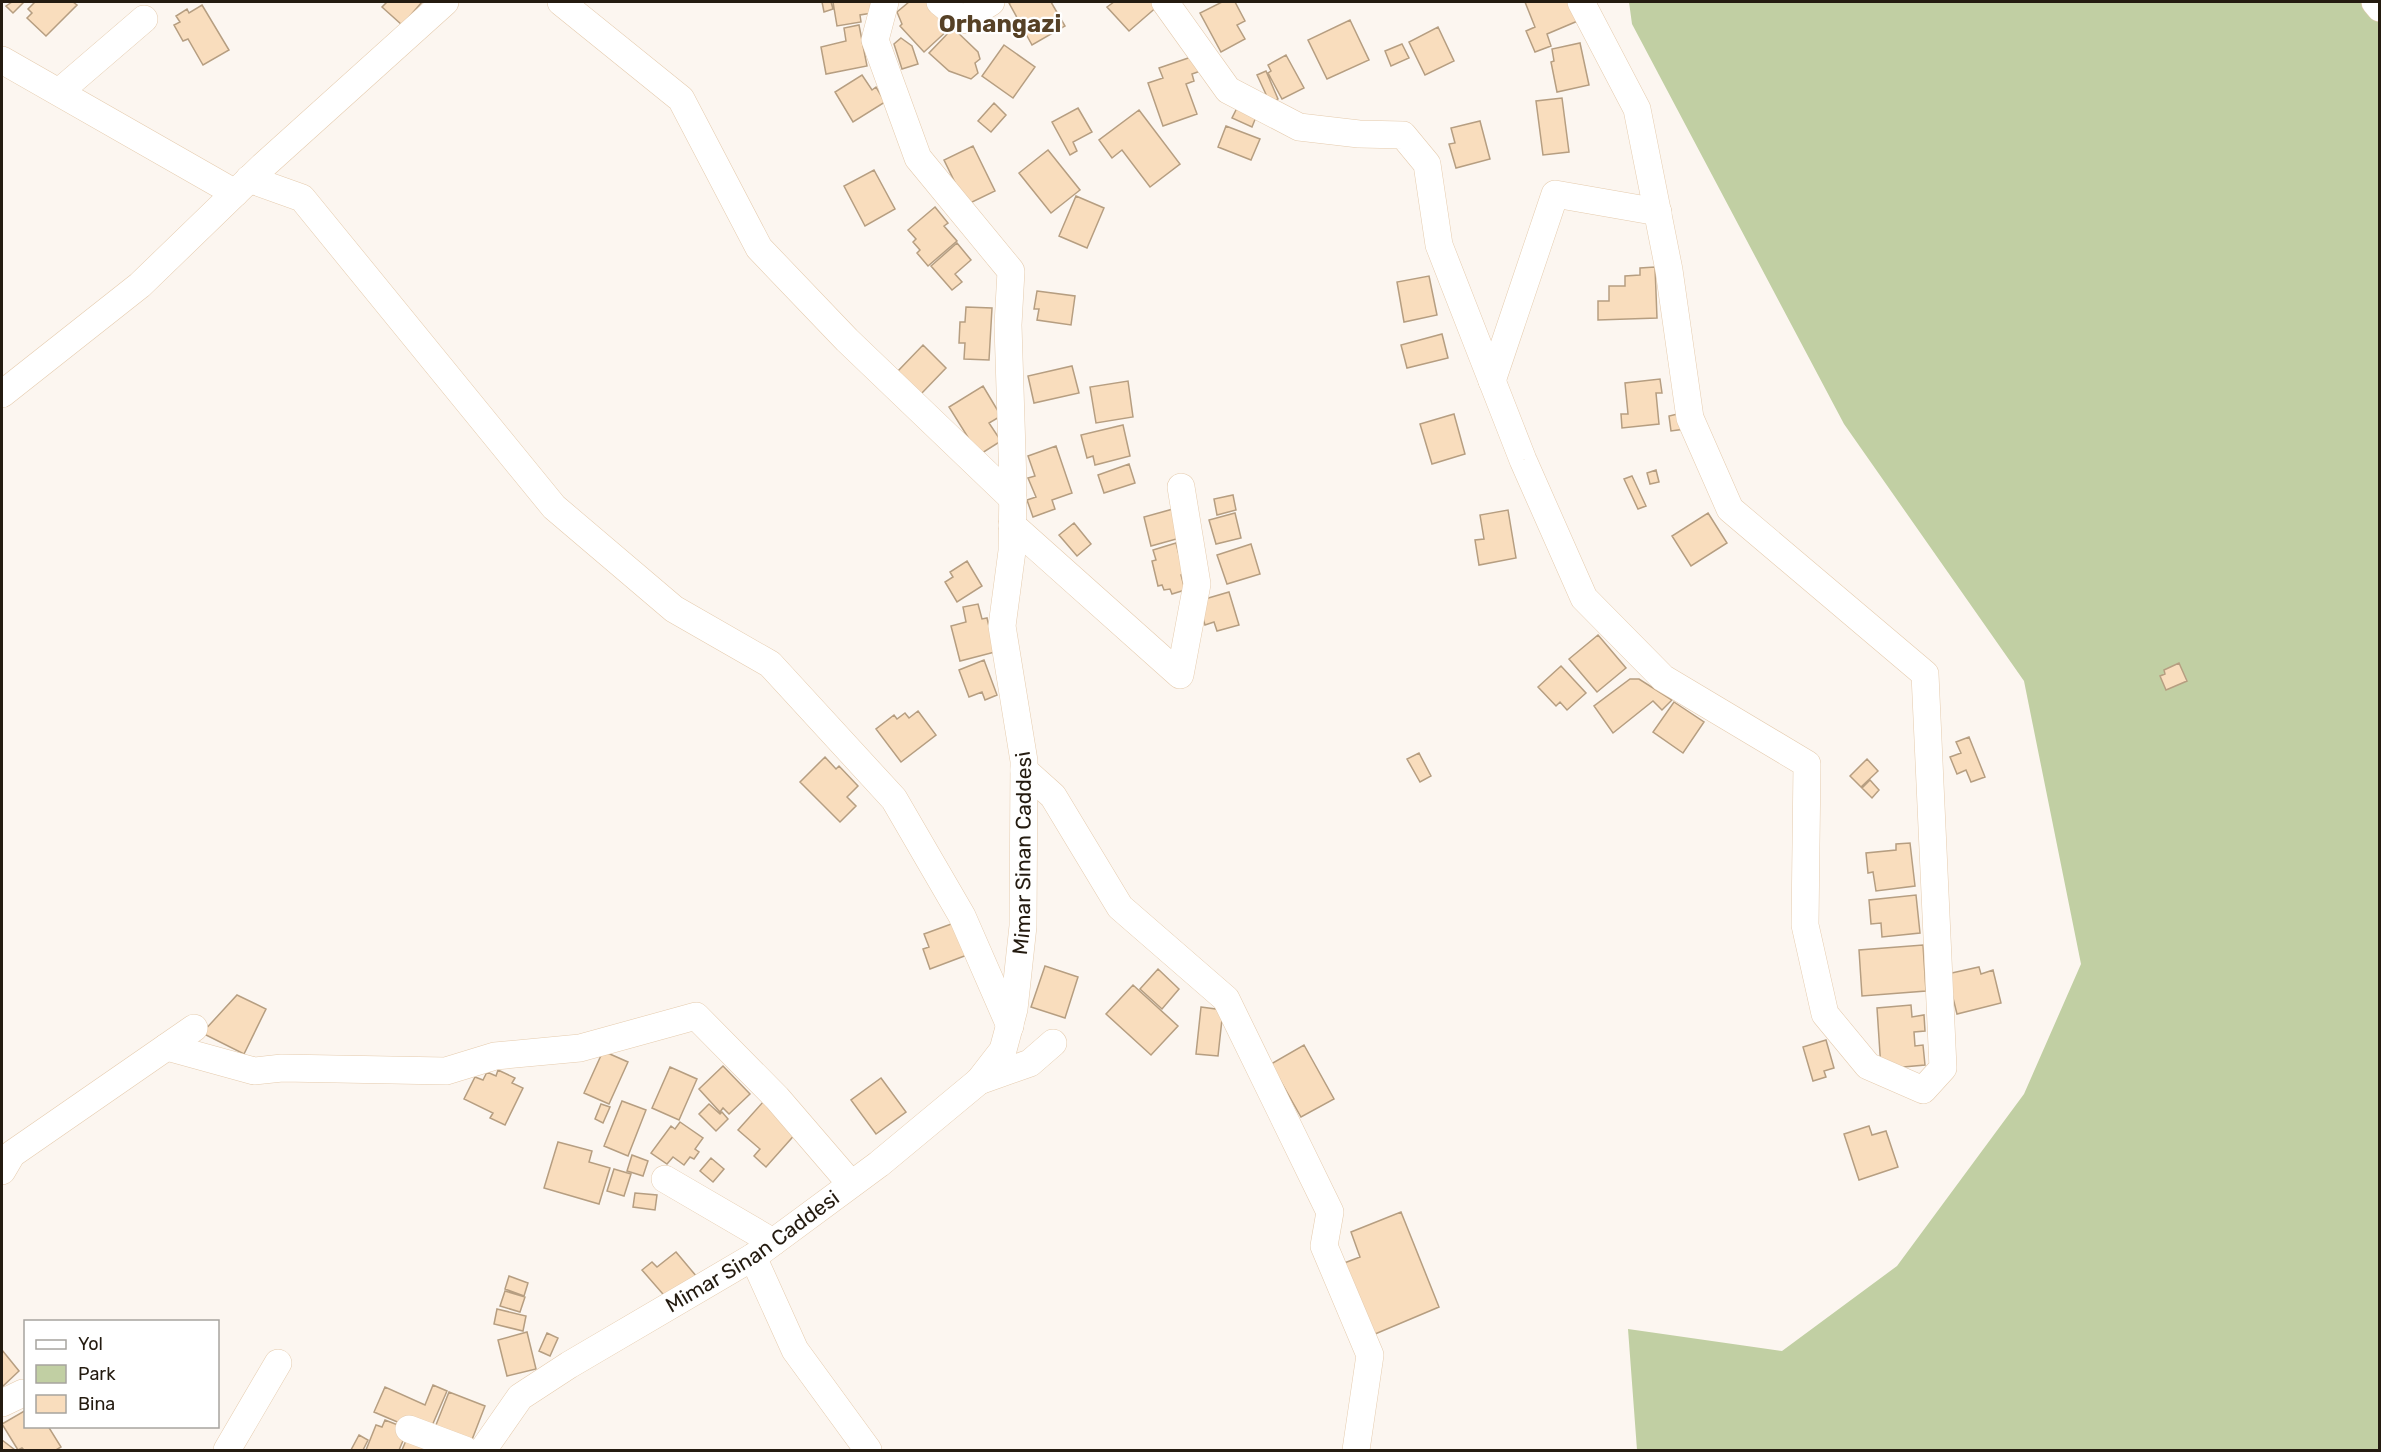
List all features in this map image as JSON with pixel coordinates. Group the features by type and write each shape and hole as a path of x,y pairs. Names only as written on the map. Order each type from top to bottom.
{"street":[{"path":"2,394 140,285 242,186 445,2"},
{"path":"561,2 681,99 759,248 1012,512 1180,675 1197,584 1181,487"},
{"name":"Mimar Sinan Caddesi","path":"483,1450 520,1397 569,1365 763,1250 851,1184 979,1081 1004,1050 1014,1009 1023,926 1024,770 1002,626 1012,551 1008,325 1011,271 918,158 875,40 885,2"},
{"path":"940,2 962,20 991,2"},
{"path":"1169,5 1228,90 1299,127 1359,134 1404,135 1427,164 1439,245 1523,460 1584,598 1664,678 1807,764 1805,925 1826,1014 1868,1066 1923,1090 1943,1068 1925,674 1730,509 1690,418 1670,270 1638,109 1581,2"},
{"path":"2376,2 2379,8"},
{"path":"59,92 144,19"},
{"path":"2,60 59,92 242,186 302,198 554,507 674,609 771,664 894,799 962,916 1010,1026"},
{"path":"1492,381 1555,194 1658,212"},
{"path":"1024,770 1053,796 1120,907 1226,999 1330,1212 1324,1246 1370,1355 1356,1450"},
{"path":"167,1047 254,1071 282,1068 446,1071 495,1056 580,1048 696,1016 777,1098 851,1184"},
{"path":"3,1165 12,1154 195,1028"},
{"path":"979,1081 1030,1063 1053,1043"},
{"path":"665,1179 763,1250 795,1350 868,1450"},
{"path":"227,1450 278,1363"},
{"path":"409,1429 465,1450"}],"green space":[{"path":"1629,2 2379,2 2379,1450 1637,1450 1628,1329 1782,1351 1897,1266 2024,1094 2081,964 2024,681 1844,424 1632,24"}],"building":[{"path":"12,2 24,2 13,13 6,6"},
{"path":"35,2 73,2 77,5 46,36 27,18 32,13 28,9"},
{"path":"387,2 422,2 402,25 382,7"},
{"path":"822,2 831,2 833,9 824,12"},
{"path":"833,2 877,2 879,12 860,15 861,22 837,26"},
{"path":"909,2 926,2 950,28 924,52 900,26 902,24 897,12"},
{"path":"1051,2 1065,26 1032,45 1009,3"},
{"path":"1114,2 1156,2 1159,5 1129,31 1107,7"},
{"path":"1222,2 1235,2 1245,21 1237,25 1245,39 1221,52 1200,13"},
{"path":"1525,2 1572,2 1580,20 1547,34 1551,46 1535,52 1526,31 1535,27"},
{"path":"202,5 229,50 203,65 188,39 183,41 174,25 180,22 176,16 187,9 189,13"},
{"path":"1350,20 1369,60 1327,79 1308,40"},
{"path":"859,25 867,66 826,74 821,47 846,41 844,28"},
{"path":"1438,27 1454,61 1425,75 1409,42"},
{"path":"953,28 978,52 980,59 975,63 978,73 971,79 949,71 929,53"},
{"path":"901,38 912,46 918,64 902,69 894,44"},
{"path":"1580,43 1589,85 1557,92 1551,62 1554,61 1552,49"},
{"path":"1402,44 1409,58 1391,66 1385,51"},
{"path":"1004,45 1035,67 1013,98 982,76"},
{"path":"1200,54 1206,69 1192,74 1194,81 1186,84 1197,114 1163,126 1148,83 1163,78 1159,68"},
{"path":"1286,55 1304,88 1282,99 1268,73 1271,71 1268,65"},
{"path":"1266,71 1278,99 1270,103 1257,75"},
{"path":"862,75 872,90 876,87 885,102 853,122 835,92"},
{"path":"1562,98 1569,152 1543,155 1536,101"},
{"path":"994,103 1006,115 991,132 978,121"},
{"path":"1078,108 1092,132 1073,142 1077,151 1070,155 1052,122"},
{"path":"1237,108 1256,117 1252,127 1232,118"},
{"path":"1139,110 1180,164 1150,187 1122,150 1112,158 1099,140"},
{"path":"1480,121 1490,159 1456,168 1449,144 1455,143 1451,128"},
{"path":"1226,126 1260,139 1251,160 1218,147"},
{"path":"973,146 995,191 966,205 944,160"},
{"path":"1048,150 1080,190 1051,213 1019,173"},
{"path":"874,170 895,209 865,226 844,186"},
{"path":"1076,196 1104,208 1087,248 1059,236"},
{"path":"935,207 948,223 944,226 957,241 928,266 917,253 920,250 913,242 916,239 908,230"},
{"path":"957,243 971,260 955,274 962,282 952,290 931,266"},
{"path":"1655,267 1657,318 1598,320 1598,301 1609,301 1609,286 1625,286 1625,276 1640,275 1640,268"},
{"path":"1429,276 1437,315 1404,322 1397,282"},
{"path":"1037,291 1075,296 1071,325 1037,320 1039,309 1034,309"},
{"path":"966,307 992,308 989,360 964,359 965,343 959,343 960,322 965,322"},
{"path":"1442,334 1448,358 1407,368 1401,345"},
{"path":"923,345 946,368 921,394 897,372"},
{"path":"1072,366 1079,393 1034,403 1028,376"},
{"path":"1660,379 1662,393 1656,393 1659,424 1622,428 1621,414 1628,414 1625,383"},
{"path":"1128,381 1133,417 1096,423 1090,387"},
{"path":"983,386 1001,416 989,423 1001,441 979,455 949,407"},
{"path":"1682,413 1685,429 1671,431 1669,416"},
{"path":"1454,414 1465,454 1432,464 1420,424"},
{"path":"1123,425 1130,456 1095,465 1093,456 1087,458 1081,435"},
{"path":"1056,446 1072,493 1052,500 1055,509 1033,517 1027,500 1036,497 1028,478 1035,476 1028,456"},
{"path":"1129,464 1135,483 1104,493 1098,475"},
{"path":"1656,470 1659,482 1650,484 1647,473"},
{"path":"1632,476 1646,506 1638,509 1624,479"},
{"path":"1233,495 1236,510 1217,515 1214,499"},
{"path":"1173,509 1180,538 1151,546 1144,517"},
{"path":"1508,510 1516,558 1479,565 1475,540 1484,539 1480,515"},
{"path":"1235,513 1241,538 1216,544 1209,520"},
{"path":"1708,513 1727,543 1691,566 1672,536"},
{"path":"1074,523 1091,544 1077,556 1059,535"},
{"path":"1176,543 1184,574 1181,575 1185,590 1172,594 1170,589 1164,590 1162,585 1158,586 1152,561 1156,560 1153,550"},
{"path":"1251,544 1260,574 1227,584 1217,555"},
{"path":"967,561 982,586 957,602 945,582 953,577 950,572"},
{"path":"1229,592 1239,625 1217,631 1214,622 1205,625 1198,601"},
{"path":"978,604 982,619 987,618 995,652 960,661 951,626 966,622 963,607"},
{"path":"1598,635 1626,668 1597,692 1569,659"},
{"path":"984,660 997,695 985,700 982,692 969,697 959,670"},
{"path":"2179,663 2187,681 2166,690 2160,676 2165,674 2164,670"},
{"path":"1561,666 1586,693 1567,710 1560,702 1556,706 1538,687"},
{"path":"1630,679 1639,679 1672,700 1662,710 1653,701 1613,733 1594,706"},
{"path":"1674,702 1704,722 1683,753 1653,732"},
{"path":"918,711 936,735 901,762 876,729 894,715 897,719 905,713 909,718"},
{"path":"1969,737 1985,777 1971,782 1966,770 1957,774 1950,757 1961,753 1956,742"},
{"path":"1419,753 1431,776 1420,782 1407,759"},
{"path":"825,757 836,769 839,766 858,786 847,797 856,806 840,822 800,782"},
{"path":"1867,759 1878,771 1861,787 1850,776"},
{"path":"1870,780 1879,790 1872,798 1862,788"},
{"path":"1910,843 1915,886 1876,891 1873,872 1868,873 1866,853 1896,850 1896,844"},
{"path":"1916,895 1920,933 1882,937 1881,923 1871,924 1869,900"},
{"path":"954,923 967,955 930,969 923,949 929,947 924,934"},
{"path":"1923,945 1926,991 1862,996 1859,950"},
{"path":"1045,966 1078,977 1065,1018 1031,1007"},
{"path":"1979,967 1981,974 1993,970 2001,1003 1957,1014 1947,974"},
{"path":"1158,969 1179,989 1162,1009 1140,989"},
{"path":"1133,985 1178,1026 1151,1055 1106,1014"},
{"path":"237,995 266,1009 244,1054 202,1033"},
{"path":"1911,1005 1912,1017 1924,1015 1925,1031 1914,1032 1915,1046 1923,1045 1925,1065 1881,1069 1877,1008"},
{"path":"1201,1007 1223,1010 1218,1056 1196,1054"},
{"path":"1826,1040 1834,1068 1824,1071 1826,1077 1813,1081 1803,1047"},
{"path":"1304,1045 1334,1099 1301,1117 1271,1064"},
{"path":"603,1051 628,1062 609,1104 584,1093"},
{"path":"723,1066 750,1094 729,1114 723,1108 720,1112 699,1089"},
{"path":"670,1067 697,1079 679,1120 652,1108"},
{"path":"498,1070 515,1078 512,1083 523,1088 505,1125 490,1118 493,1113 464,1099 475,1077 483,1080 487,1072 496,1076"},
{"path":"881,1078 906,1112 876,1134 851,1100"},
{"path":"622,1101 646,1110 628,1156 604,1146"},
{"path":"764,1101 798,1131 766,1167 754,1156 760,1149 738,1130"},
{"path":"601,1104 610,1107 603,1123 595,1119"},
{"path":"709,1104 728,1119 716,1131 699,1114"},
{"path":"680,1122 703,1138 695,1149 699,1152 694,1159 690,1157 684,1165 673,1157 667,1164 651,1153 671,1126 675,1129"},
{"path":"1869,1126 1872,1135 1886,1131 1898,1167 1859,1180 1844,1134"},
{"path":"558,1142 592,1151 589,1162 610,1168 599,1204 544,1188"},
{"path":"632,1155 648,1161 643,1176 627,1171"},
{"path":"711,1158 724,1169 713,1182 700,1171"},
{"path":"614,1169 631,1174 624,1196 607,1191"},
{"path":"635,1193 657,1195 655,1210 633,1207"},
{"path":"1401,1212 1439,1307 1368,1337 1339,1265 1360,1257 1351,1232"},
{"path":"676,1252 697,1277 669,1301 642,1270 652,1262 657,1267"},
{"path":"509,1276 528,1283 524,1296 505,1289"},
{"path":"505,1291 525,1297 520,1312 500,1306"},
{"path":"497,1309 526,1316 523,1331 494,1324"},
{"path":"527,1332 536,1369 507,1376 498,1340"},
{"path":"547,1333 558,1338 550,1356 539,1351"},
{"path":"2,1350 19,1371 2,1387"},
{"path":"433,1385 447,1391 428,1435 374,1412 385,1387 425,1405"},
{"path":"449,1392 485,1406 468,1450 432,1435"},
{"path":"24,1411 24,1428 49,1428 61,1447 56,1450 24,1450 22,1448 18,1450 2,1424"},
{"path":"385,1420 408,1429 399,1450 366,1450 376,1425 382,1427"},
{"path":"410,1431 461,1450 402,1450"},
{"path":"359,1435 368,1440 363,1450 351,1450"},
{"path":"2,1440 15,1450 2,1450"}],"district":[{"name":"Orhangazi","path":"1000,24"}]}
